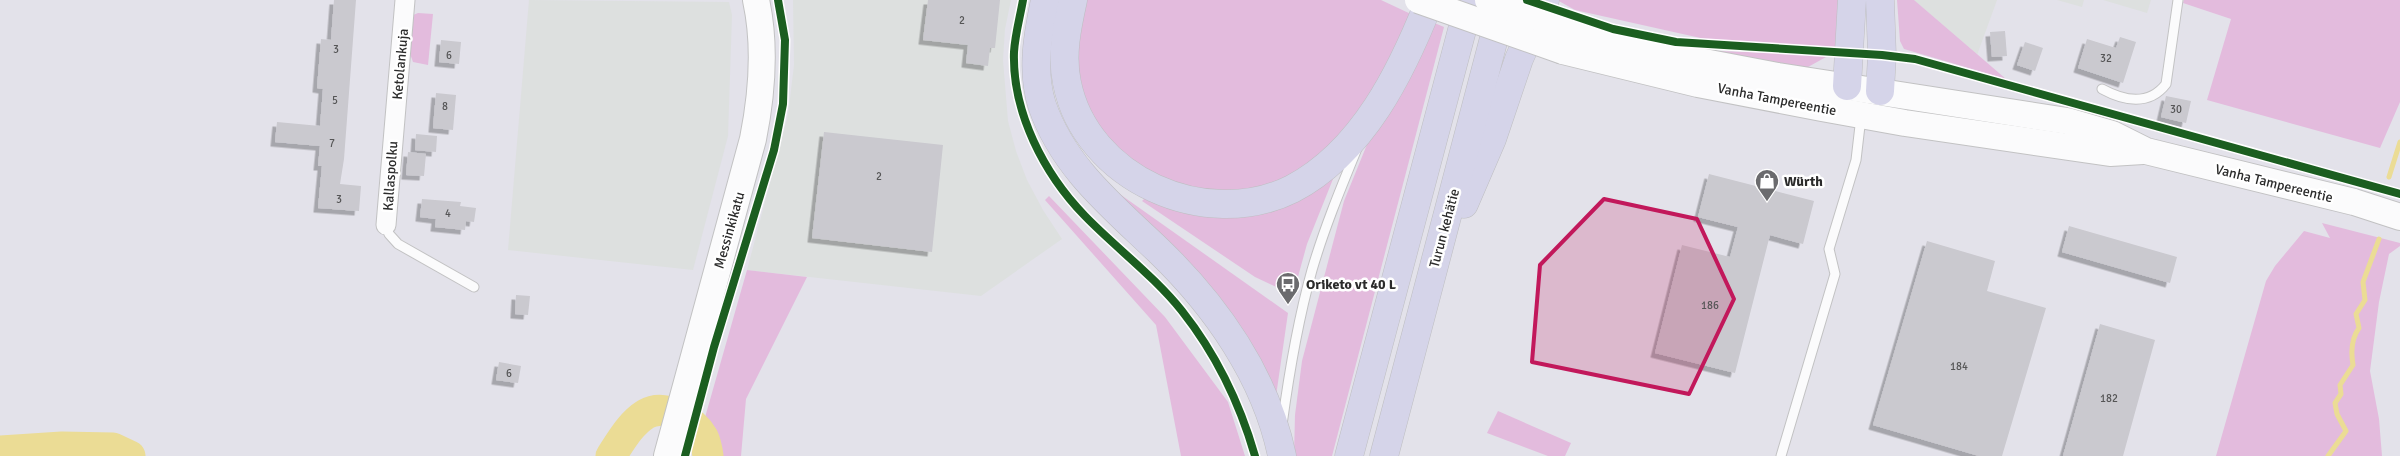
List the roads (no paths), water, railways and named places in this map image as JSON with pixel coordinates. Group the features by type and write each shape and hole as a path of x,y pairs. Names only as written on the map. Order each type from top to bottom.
{"highway":[{"path":"1045,0 1037,41 1036,70 1042,104 1055,136 1067,156 1088,182 1188,281 1217,317 1242,354 1260,389 1268,407 1281,452"},
{"path":"1072,0 1065,47 1065,69 1067,84 1076,109 1089,133 1114,161 1132,175 1165,194 1196,202 1235,205 1246,204 1279,194 1298,185 1327,165 1367,123 1396,74 1430,0"},
{"path":"1350,456 1470,0"},
{"name":"Turun kehätie","path":"1384,456 1504,0"},
{"path":"1430,281 1492,139 1519,59 1545,0"},
{"path":"1847,86 1852,0"},
{"path":"1880,0 1882,55 1880,91"}],"main road":[{"name":"Messinkikatu","path":"667,456 740,191 758,116 762,58 756,0"},
{"name":"Vanha Tampereentie","path":"1418,0 1566,39 1698,84 1905,123 2110,153 2146,151"},
{"name":"Vanha Tampereentie","path":"1488,0 1566,39 1778,76 2067,121 2112,134 2146,151 2354,202 2400,217"},
{"path":"1847,86 1861,115 1880,91"}],"street":[{"name":"Ketolankuja","path":"394,128 405,0"},
{"name":"Kallaspolku","path":"386,225 394,128"}],"lane":[{"path":"2102,89 2115,96 2128,99 2147,98 2160,91 2166,84 2178,0"},
{"path":"1781,456 1835,274 1829,249 1856,160 1861,115"},
{"path":"1281,452 1295,348 1312,269 1329,218 1367,123"},
{"path":"386,225 389,234 398,244 474,287"}],"waterway":[{"path":"2389,177 2400,142"},
{"path":"2328,456 2346,431 2337,414 2335,403 2341,394 2340,385 2353,365 2352,346 2359,328 2356,314 2365,300 2363,282 2379,239"},
{"path":"611,456 635,423 653,411 670,412 686,419 703,437 708,456"},
{"path":"0,451 62,447 113,448 130,456"}],"place":[{"name":"Würth","path":"1767,202"},
{"name":"Oriketo vt 40 L","path":"1288,305"}]}
